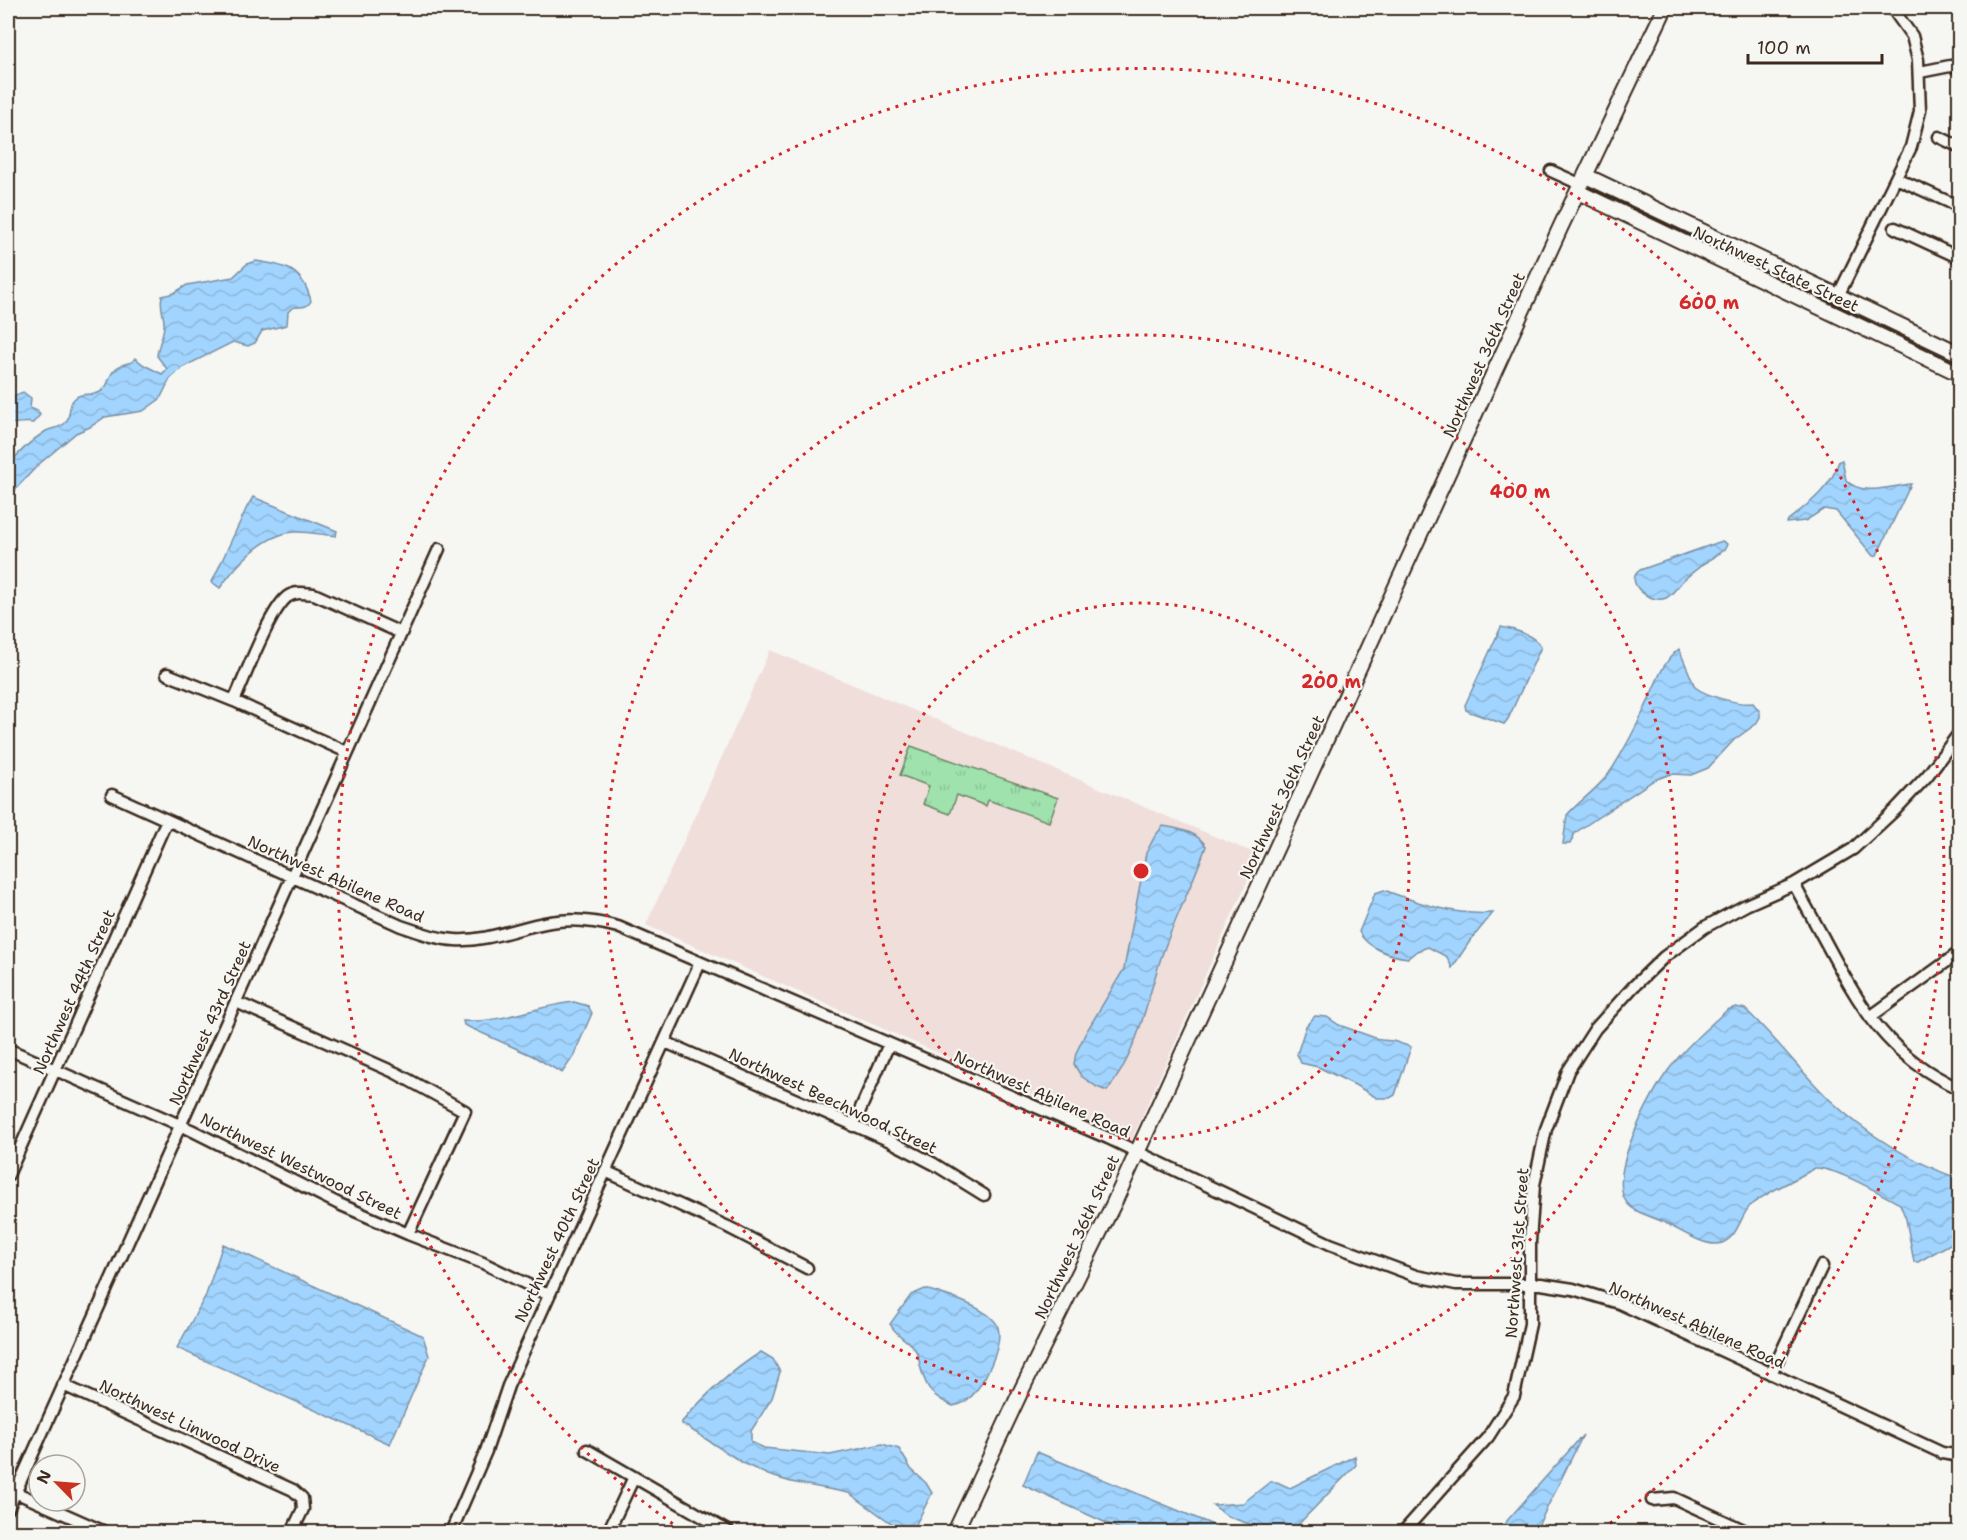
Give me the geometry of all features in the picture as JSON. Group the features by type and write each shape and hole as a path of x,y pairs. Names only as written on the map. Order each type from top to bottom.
{"main road":[{"name":"Northwest 36th Street","path":"955,1533 1020,1393 1105,1222 1665,8"},
{"name":"Northwest State Street","path":"1582,184 1838,296 1959,354"},
{"name":"Northwest State Street","path":"1582,184 1959,374"}],"street":[{"path":"1838,296 1911,147 1920,111 1920,72 1912,36 1892,8"},
{"path":"1920,72 1950,66 1959,67"},
{"path":"1939,137 1959,147"},
{"path":"1551,171 1582,184"},
{"path":"1896,178 1959,207"},
{"path":"1895,228 1959,258"},
{"name":"Northwest 43rd Street","path":"8,1509 11,1490 63,1385 439,549"},
{"path":"234,701 273,617 288,596 300,592 314,594 401,633"},
{"path":"167,675 234,701 347,752"},
{"name":"Northwest 31st Street","path":"1403,1533 1488,1437 1514,1396 1530,1324 1534,1185 1546,1129 1568,1071 1590,1037 1633,987 1664,957 1705,927 1746,905 1794,884 1853,849 1927,776 1959,732"},
{"name":"Northwest Abilene Road","path":"111,795 401,926 434,937 455,940 478,939 549,922 596,921 618,927 1136,1151 1330,1244 1416,1276 1456,1284 1530,1284 1573,1289 1619,1303 1942,1453 1959,1456"},
{"name":"Northwest 44th Street","path":"8,1175 166,820"},
{"path":"1794,884 1857,1000 1882,1033 1930,1074 1959,1089"},
{"path":"1870,1017 1959,952"},
{"name":"Northwest 40th Street","path":"451,1533 486,1451 508,1386 700,963"},
{"path":"236,1002 396,1073 465,1111 408,1234"},
{"name":"Northwest Beechwood Street","path":"665,1042 934,1164 984,1195"},
{"path":"854,1126 889,1044"},
{"name":"Northwest Westwood Street","path":"8,1049 180,1126 339,1204 483,1263 549,1295"},
{"path":"605,1171 728,1227 807,1268"},
{"path":"1771,1374 1822,1266"},
{"name":"Northwest Linwood Drive","path":"63,1385 293,1490 302,1498 303,1509 292,1533"},
{"path":"587,1449 729,1533"},
{"path":"608,1533 634,1477"},
{"path":"11,1490 105,1533"},
{"path":"1652,1500 1674,1498 1748,1533"}],"shaded area":[{"path":"770,650 1259,855 1131,1141 984,1073 646,925"}],"green space":[{"path":"911,746 1058,798 1049,822 988,800 986,806 957,795 950,814 923,804 929,786 900,775"}],"water":[{"path":"256,261 276,264 298,275 308,290 311,301 309,304 292,308 288,312 287,325 262,331 255,343 248,346 233,342 183,367 170,379 160,399 143,411 105,417 76,433 38,465 8,497 8,466 36,438 64,424 68,419 74,399 80,395 100,392 107,385 116,368 132,362 135,358 162,374 167,369 157,356 164,326 162,296 174,293 187,285 233,277 247,264"},
{"path":"23,392 31,398 30,408 38,411 40,415 33,423 8,425 8,398"},
{"path":"1842,460 1846,480 1860,488 1877,489 1911,484 1877,555 1873,556 1836,511 1824,509 1805,521 1787,523 1825,487 1839,461"},
{"path":"253,497 337,531 336,536 294,532 282,534 251,552 220,588 212,582"},
{"path":"1722,541 1727,544 1725,549 1683,580 1666,598 1653,598 1636,586 1635,575 1640,570"},
{"path":"1501,627 1529,636 1541,647 1504,724 1470,712 1466,710 1465,705"},
{"path":"1679,649 1695,687 1723,699 1753,703 1760,712 1756,724 1734,740 1708,768 1691,775 1671,774 1654,780 1575,833 1570,844 1563,844 1567,815 1602,782 1612,769 1637,724 1663,668"},
{"path":"1163,826 1192,834 1206,846 1166,944 1134,1044 1118,1076 1107,1091 1081,1076 1074,1064 1076,1053 1124,969 1146,853"},
{"path":"1384,890 1424,904 1451,910 1493,913 1452,968 1447,957 1428,947 1408,958 1373,947 1363,938 1359,932 1375,893"},
{"path":"574,1002 588,1006 592,1013 573,1057 562,1073 533,1056 464,1025 463,1021 505,1017"},
{"path":"1736,1007 1745,1009 1819,1089 1859,1125 1907,1156 1959,1179 1959,1239 1918,1262 1914,1262 1906,1219 1900,1204 1858,1182 1834,1172 1815,1168 1752,1204 1736,1231 1722,1243 1700,1241 1639,1212 1627,1203 1622,1191 1622,1175 1626,1156 1641,1117 1651,1099 1667,1072 1687,1047 1727,1010"},
{"path":"1315,1016 1327,1017 1339,1025 1381,1040 1411,1047 1395,1095 1390,1098 1377,1098 1318,1067 1301,1063 1297,1054 1306,1026"},
{"path":"223,1244 423,1336 429,1356 390,1444 177,1348 206,1295"},
{"path":"925,1289 963,1302 983,1312 991,1317 999,1331 996,1353 979,1387 965,1402 953,1406 940,1399 928,1388 916,1351 890,1324 911,1295"},
{"path":"761,1352 773,1359 780,1372 772,1398 751,1431 751,1442 764,1448 830,1455 882,1444 899,1449 911,1469 926,1483 932,1493 914,1528 898,1528 849,1493 791,1482 768,1475 743,1463 681,1423 718,1384"},
{"path":"1583,1435 1535,1532 1497,1532"},
{"path":"1037,1452 1230,1532 1126,1532 1023,1485"},
{"path":"1355,1456 1356,1465 1291,1532 1271,1532 1227,1516 1213,1505 1243,1503 1270,1482 1277,1482 1290,1488"}]}
